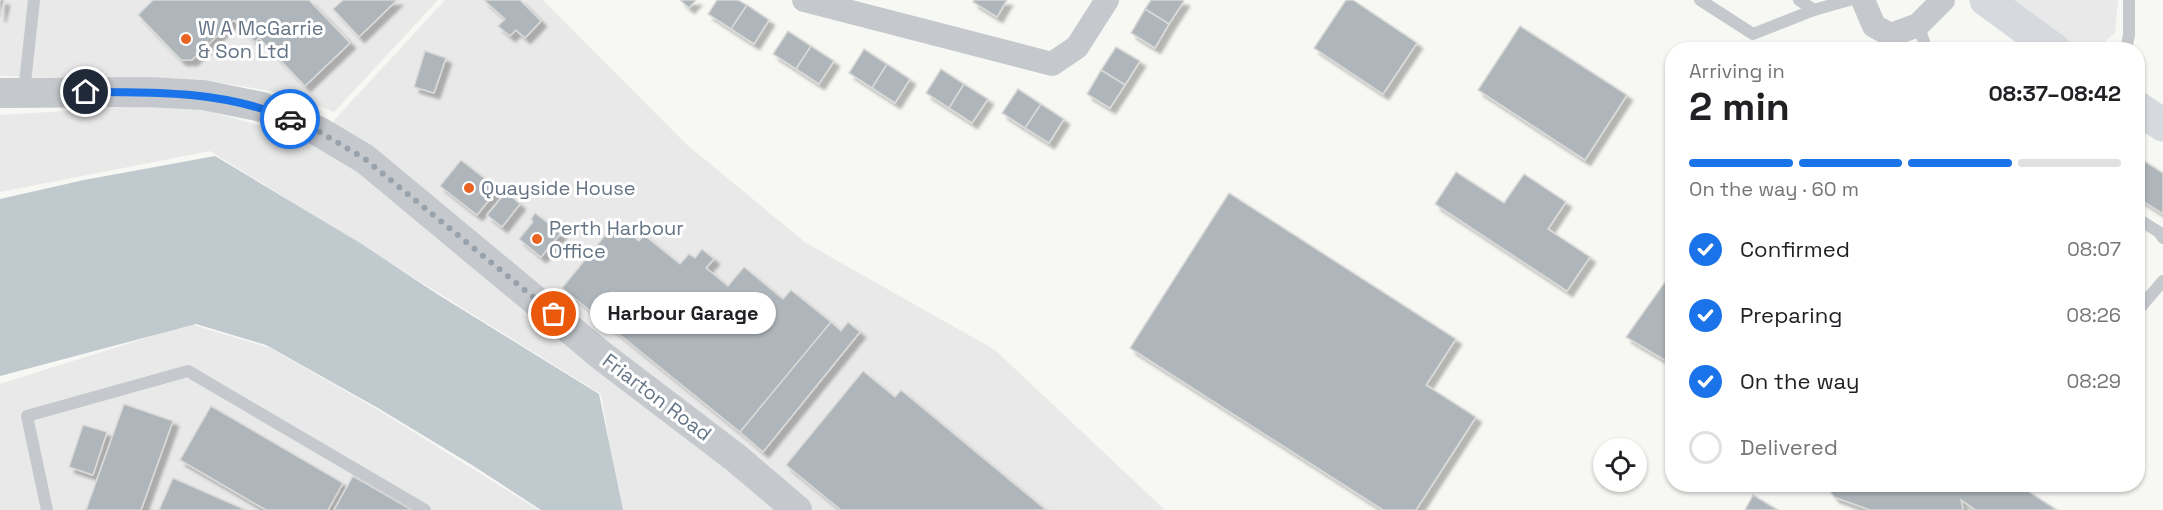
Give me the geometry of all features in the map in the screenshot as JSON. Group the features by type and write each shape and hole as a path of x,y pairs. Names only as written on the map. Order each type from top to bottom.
{"main road":[{"path":"1986,0 2044,42"},
{"path":"2145,113 2163,125"}],"street":[{"path":"804,0 835,5 1052,63 1077,47 1107,0"},
{"path":"1863,0 1874,26 1891,35 1918,25 1943,0"},
{"name":"Friarton Road","path":"12,93 149,92 203,95 262,107 318,131 365,159 602,356 736,458 797,510"}],"lane":[{"path":"12,93 34,0"},
{"path":"1700,0 1754,34 1814,10 1849,0"},
{"path":"1799,0 1814,10"},
{"path":"2128,42 2129,0"},
{"path":"1918,25 1925,42"},
{"path":"2145,223 2159,232 2163,238"},
{"path":"2145,302 2163,281"},
{"path":"47,510 27,416 188,371 425,510"}],"shaded area":[{"path":"0,0 438,0 334,112 290,94 198,79 0,76"},
{"path":"445,0 543,0 686,144 806,243 995,350 1165,510 621,510 601,394 210,151 0,192 0,115 183,104 315,141"},
{"path":"2011,0 2118,0 2115,33 2104,42 2068,42"},
{"path":"215,156 360,243 437,294 599,394 623,510 541,510 378,408 266,345 196,324 0,376 0,199 84,180"},
{"path":"190,324 270,348 375,408 539,510 0,510 0,384"}],"building":[{"path":"0,0 4,0 0,17"},
{"path":"153,0 309,0 350,43 305,86 259,38 255,42 234,20 192,60 181,60 138,15"},
{"path":"343,0 397,0 359,37 333,9"},
{"path":"484,0 520,0 541,21 525,38 516,30 510,36 498,26 505,19"},
{"path":"680,0 696,0 689,8"},
{"path":"717,0 738,0 747,5 731,29 708,14"},
{"path":"974,0 1007,0 997,17 973,2"},
{"path":"1151,0 1184,1 1169,24 1145,9"},
{"path":"1346,0 1353,0 1417,43 1383,94 1314,48"},
{"path":"747,5 769,20 754,44 731,29"},
{"path":"1145,9 1169,24 1155,48 1131,33"},
{"path":"1520,26 1627,95 1585,160 1478,90"},
{"path":"788,31 811,46 796,69 773,54"},
{"path":"811,46 834,61 819,84 796,69"},
{"path":"1116,47 1140,61 1125,85 1101,70"},
{"path":"864,49 887,64 872,88 849,73"},
{"path":"425,51 446,58 434,93 414,87"},
{"path":"887,64 910,79 895,103 872,88"},
{"path":"941,69 964,84 949,108 926,93"},
{"path":"1101,70 1125,85 1110,108 1087,94"},
{"path":"964,84 988,99 972,123 949,108"},
{"path":"1018,89 1041,104 1025,128 1002,113"},
{"path":"1041,104 1064,119 1049,143 1025,128"},
{"name":"Quayside House","path":"461,160 498,189 477,215 440,186"},
{"path":"2145,161 2163,173 2163,214 2145,202"},
{"path":"1456,172 1504,203 1524,174 1566,202 1548,229 1590,257 1567,291 1435,204"},
{"path":"506,192 520,204 502,227 487,215"},
{"path":"1229,193 1456,339 1426,385 1476,417 1416,510 1383,510 1130,348"},
{"path":"535,213 561,233 541,257 519,239 533,222 531,219"},
{"path":"616,222 639,241 644,235 680,264 689,254 695,258 702,249 714,259 706,268 728,286 744,267 783,299 791,290 831,322 740,432 562,288"},
{"path":"1665,282 1665,360 1626,337"},
{"path":"831,322 841,331 848,322 860,332 763,452 740,432"},
{"path":"863,371 895,397 901,390 1046,510 841,510 786,465"},
{"path":"124,404 173,421 141,510 86,510"},
{"path":"211,406 343,483 328,510 266,510 180,460"},
{"path":"83,425 107,432 93,475 69,467"},
{"path":"353,476 412,510 334,510"},
{"path":"173,478 246,510 159,510"},
{"path":"1831,492 2029,492 2057,510 1976,510 1961,500 1963,510 1870,510 1834,497"},
{"path":"1753,495 1778,510 1745,510"}],"way so far":[{"path":"290,119 318,131 365,159 554,314"}],"place":[{"name":"W A McGarrie & Son Ltd","path":"186,39"},
{"name":"Quayside House","path":"469,188"},
{"name":"Perth Harbour Office","path":"537,239"},
{"name":"Harbour Garage","path":"554,314"}],"route":[{"path":"86,92 203,95 262,107 290,119"}]}
